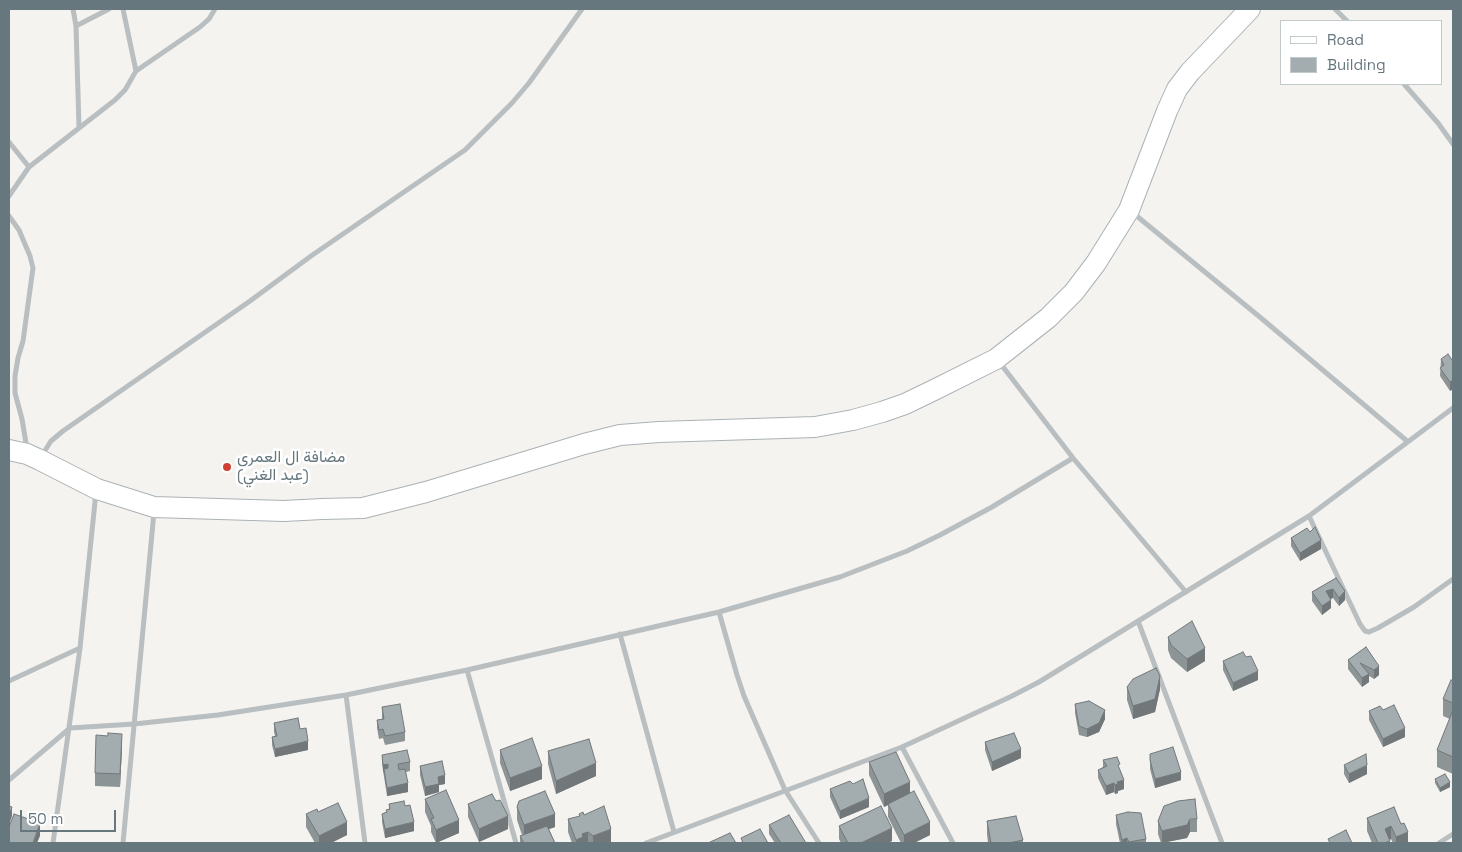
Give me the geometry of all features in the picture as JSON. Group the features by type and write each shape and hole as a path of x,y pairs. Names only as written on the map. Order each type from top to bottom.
{"street":[{"path":"72,9 76,26 79,127"},
{"path":"76,26 109,9"},
{"path":"122,9 136,71"},
{"path":"9,196 29,167 116,100 136,71 200,27 209,19 215,9"},
{"path":"25,455 44,450 63,431 465,150 512,104 530,83 582,9"},
{"path":"25,455 97,489 154,507 284,511 363,508 426,492 584,444 620,435 815,427 853,420 905,404 996,359 1048,318 1074,292 1096,263 1129,210 1177,90 1190,72 1250,9"},
{"path":"1335,9 1346,20"},
{"path":"1405,85 1438,123 1453,144"},
{"path":"9,142 29,167"},
{"path":"1129,210 1240,300 1407,441"},
{"path":"9,216 19,230 33,268 23,341 15,376 15,393 22,419 25,455"},
{"path":"996,359 1072,458 1186,592"},
{"path":"646,843 902,747 1040,682 1308,516 1453,408"},
{"path":"9,780 70,728 134,724 218,715 346,695 467,670 719,612 840,577 907,551 940,535 992,507 1072,458"},
{"path":"53,843 80,648 97,489"},
{"path":"123,843 154,507"},
{"path":"1308,516 1365,631 1369,632 1378,628 1414,607 1453,579"},
{"path":"719,612 744,696 784,790 819,843"},
{"path":"1138,621 1222,843"},
{"path":"620,634 674,832"},
{"path":"9,681 80,648"},
{"path":"467,670 516,843"},
{"path":"346,695 365,843"},
{"path":"902,747 953,843"},
{"path":"1439,843 1453,834"}],"building":[{"path":"1448,354 1453,359 1453,380 1450,382 1440,368 1444,365 1441,359"},
{"path":"1315,527 1321,540 1300,553 1291,538 1307,528 1310,532"},
{"path":"1336,578 1345,591 1339,598 1333,589 1326,591 1331,600 1322,606 1312,592"},
{"path":"1192,621 1205,648 1187,659 1171,645 1168,637"},
{"path":"1366,647 1379,666 1374,670 1360,663 1369,674 1362,678 1348,660"},
{"path":"1243,652 1246,657 1251,656 1258,671 1233,683 1223,661"},
{"path":"1156,668 1160,676 1155,699 1133,706 1127,687 1133,679"},
{"path":"1451,680 1453,681 1453,703 1443,699"},
{"path":"1089,701 1105,710 1099,723 1087,729 1079,726 1075,704"},
{"path":"400,704 405,732 385,736 383,729 379,730 377,720 384,719 382,707"},
{"path":"1394,705 1405,728 1383,739 1369,711 1380,706 1383,710"},
{"path":"1453,710 1453,757 1437,750"},
{"path":"298,718 300,729 306,728 308,741 275,749 272,737 277,736 274,723"},
{"path":"108,733 122,734 120,774 95,773 96,735 108,736"},
{"path":"1014,733 1021,749 992,762 985,742"},
{"path":"532,738 542,766 510,778 500,750"},
{"path":"589,739 596,763 556,781 548,751"},
{"path":"1173,747 1181,772 1155,779 1150,754"},
{"path":"407,750 410,762 398,764 399,770 405,769 408,783 387,788 384,769 388,768 388,764 383,765 382,755"},
{"path":"896,752 910,782 884,794 869,762"},
{"path":"1366,754 1367,765 1349,774 1344,765"},
{"path":"1117,757 1124,780 1117,782 1118,784 1115,785 1114,783 1106,786 1098,770 1107,766 1103,760"},
{"path":"442,761 445,775 438,777 439,784 425,787 420,766"},
{"path":"1445,774 1450,782 1440,788 1435,779"},
{"path":"863,779 869,798 840,811 830,789 850,781 853,784"},
{"path":"446,790 459,820 436,830 431,819 434,818 425,799"},
{"path":"545,791 555,814 524,825 517,807 519,801"},
{"path":"914,791 930,822 904,835 888,804"},
{"path":"492,794 496,801 500,800 508,816 479,829 468,804"},
{"path":"1195,799 1197,819 1190,819 1187,825 1162,831 1158,821 1164,806 1178,801"},
{"path":"404,801 405,806 410,805 414,822 385,829 382,814 390,809 389,804"},
{"path":"338,803 347,822 319,836 306,814 317,809 318,812"},
{"path":"604,806 611,829 593,836 588,832 582,834 583,837 576,840 568,819 580,816 579,814 583,812 584,815"},
{"path":"881,806 892,828 861,843 848,843 839,826"},
{"path":"1394,807 1401,824 1404,823 1408,832 1396,837 1391,826 1385,829 1390,841 1378,843 1367,818"},
{"path":"1128,812 1141,813 1146,839 1129,842 1127,838 1122,840 1116,815"},
{"path":"14,814 40,823 33,843 9,843 9,827"},
{"path":"789,815 806,843 781,843 769,825"},
{"path":"1016,816 1023,840 1009,843 991,843 987,821"},
{"path":"547,826 555,843 524,843 520,836"},
{"path":"760,829 768,843 743,843 741,838"},
{"path":"1346,830 1352,843 1330,843 1328,839"},
{"path":"730,833 736,843 708,843"}],"place":[{"name":"مضافة ال العمري (عبد الغني)","path":"227,467"}]}
